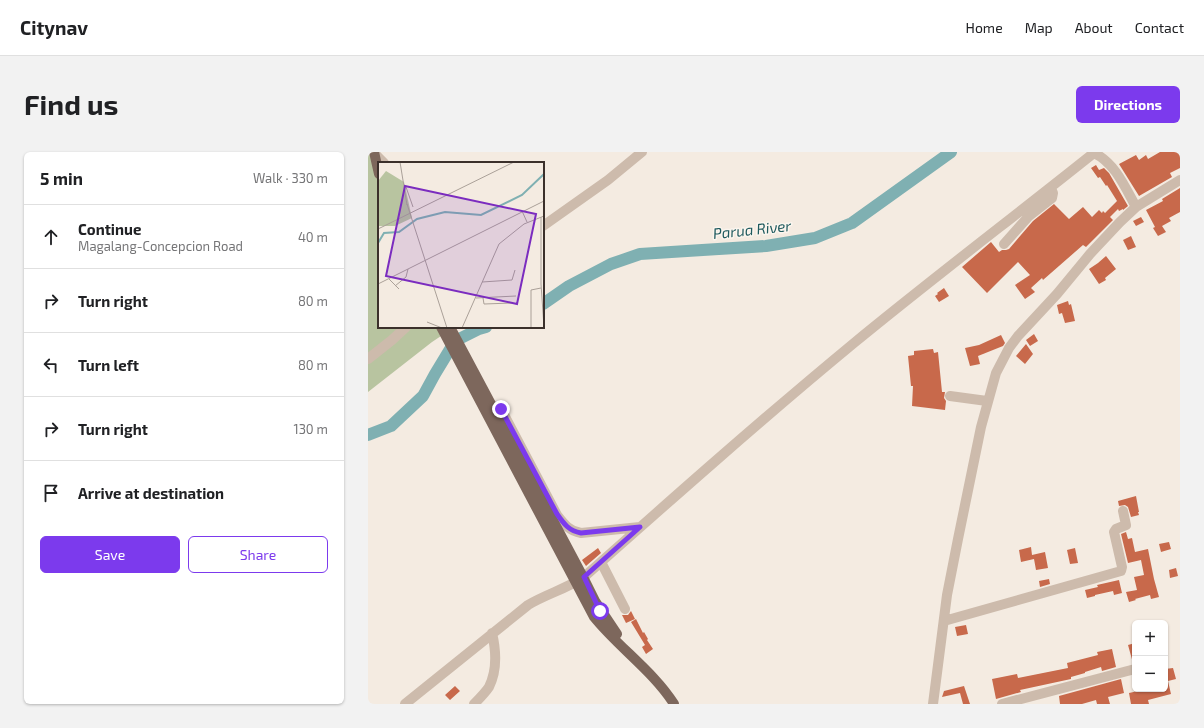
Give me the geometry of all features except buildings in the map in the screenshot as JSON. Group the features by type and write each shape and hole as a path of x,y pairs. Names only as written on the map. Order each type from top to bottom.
{"main road":[{"path":"375,153 378,169"},
{"path":"442,328 579,577"},
{"path":"451,328 579,577 594,617 663,688 674,704"}],"street":[{"path":"544,225 608,180 642,152"},
{"path":"405,704 516,613 538,599 579,577 601,562 720,456 854,344 936,277 1051,188 1094,152 1112,166 1136,207"},
{"path":"375,153 383,162"},
{"path":"933,704 944,621 965,502 987,401 996,373 1009,348 1018,336 1120,222 1136,207 1180,180"},
{"path":"1004,244 1029,216 1052,198 1053,193 1051,188"},
{"path":"368,359 405,328"},
{"path":"950,396 987,401"},
{"path":"501,409 557,514 566,527 574,532 581,533 640,527"},
{"path":"944,621 1121,571 1122,567 1114,532 1116,529 1126,525 1123,511"},
{"path":"601,562 625,609"},
{"path":"474,704 491,681 495,652 492,633"},
{"path":"1002,704 1132,670"}],"green space":[{"path":"368,152 378,171 378,328 453,328 432,342 368,392"}],"waterway":[{"name":"Parua River","path":"544,303 569,286 611,264 640,254 766,246 815,238 852,223 951,152"},
{"name":"Parua River","path":"368,435 391,426 423,396 455,341 482,328"}],"route":[{"path":"501,409 557,514 566,527 574,532 581,533 640,527 584,577 600,611"}]}
